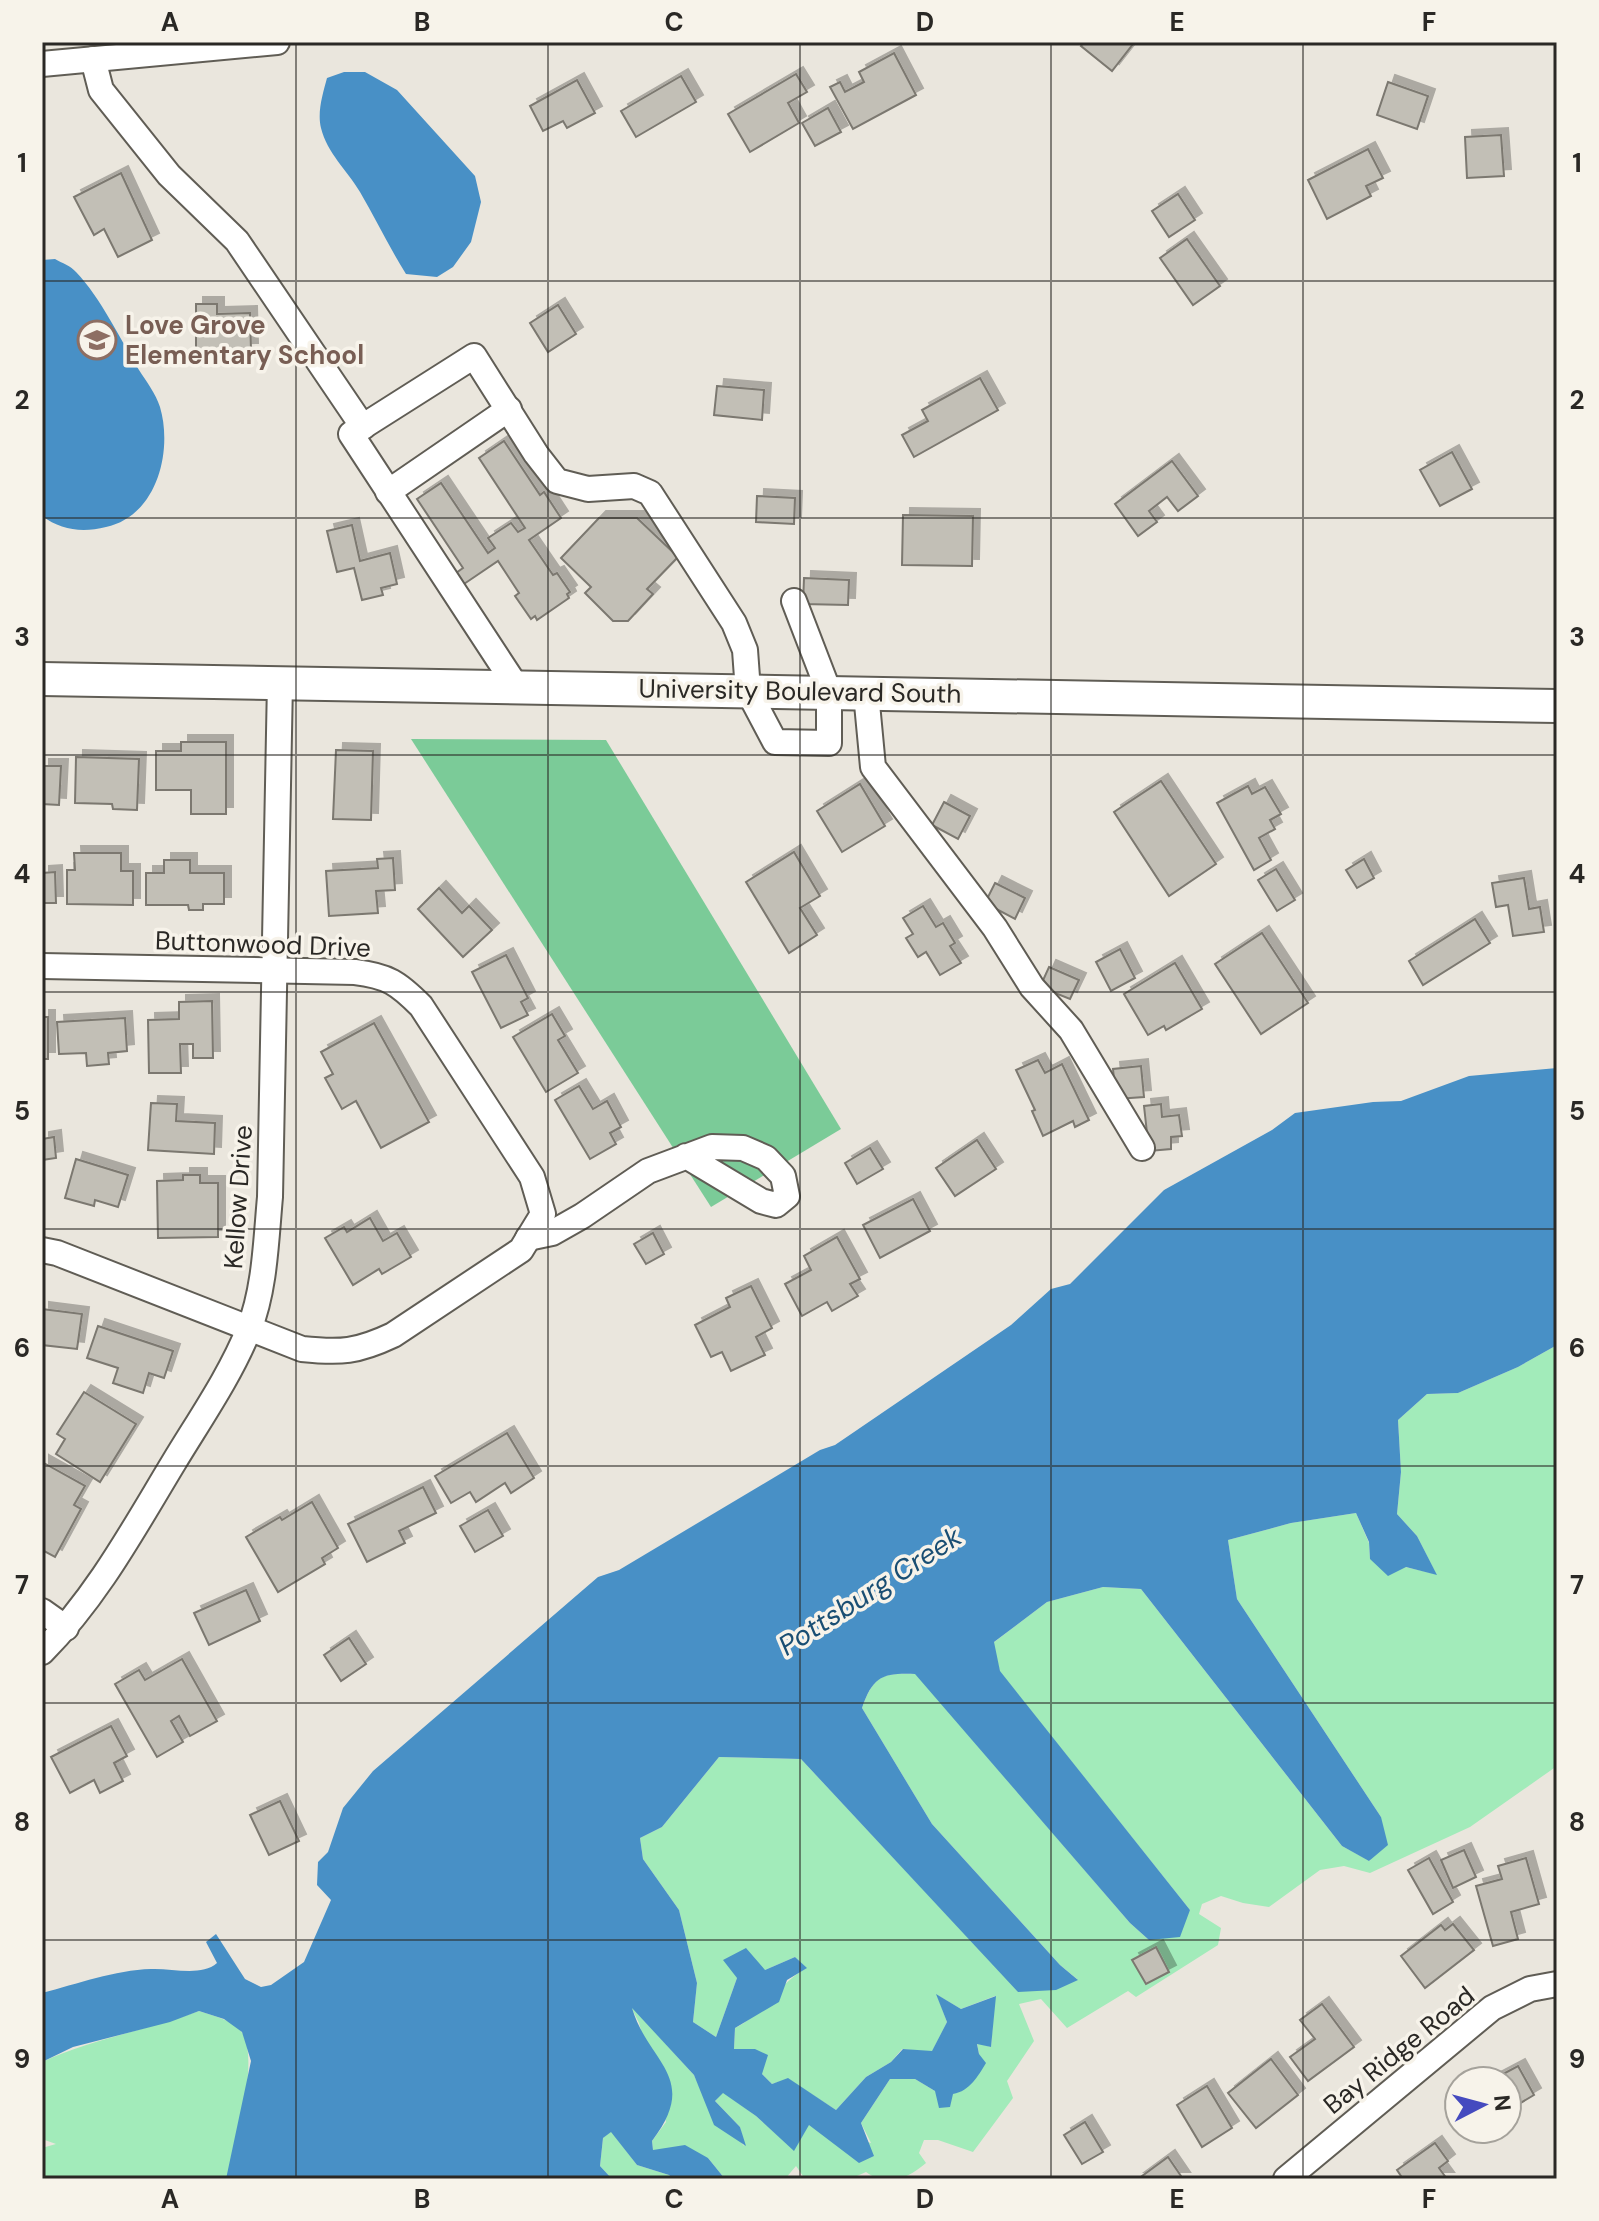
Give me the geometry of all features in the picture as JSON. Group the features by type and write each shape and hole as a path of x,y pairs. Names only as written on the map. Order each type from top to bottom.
{"main road":[{"name":"University Boulevard South","path":"42,679 1557,706"}],"street":[{"path":"42,64 277,42"},
{"path":"93,59 101,90 169,175 237,241 363,427"},
{"path":"516,686 351,434 474,356 536,454 557,481 588,489 634,486 650,493 734,623 745,650 748,691 775,742 829,743 829,692 794,601"},
{"path":"388,492 509,409"},
{"name":"Kellow Drive","path":"42,1652 66,1628 104,1577 219,1388 250,1328 263,1270 270,1197 280,682"},
{"path":"866,693 873,767 995,928 1032,987 1071,1030 1142,1148"},
{"name":"Buttonwood Drive","path":"42,966 355,972 382,976 402,987 421,1006 532,1177 543,1214 528,1238"},
{"path":"42,1250 57,1253 302,1349 338,1353 370,1346 393,1335 521,1250 528,1238 552,1233 648,1171 686,1156"},
{"path":"42,1611 66,1628"},
{"name":"Bay Ridge Road","path":"1286,2179 1492,2008 1530,1989 1557,1984"}],"green space":[{"path":"411,739 606,740 841,1129 711,1207"},
{"path":"1557,1345 1557,1766 1470,1827 1370,1873 1344,1866 1320,1870 1269,1907 1221,1896 1202,1904 1199,1914 1221,1928 1218,1945 1136,1997 1128,1991 1067,2028 1041,1999 1019,2004 1034,2041 1007,2081 1013,2098 973,2152 938,2140 924,2140 919,2153 926,2163 905,2177 890,2180 866,2172 850,2179 805,2179 796,2166 785,2179 725,2179 708,2158 653,2151 652,2141 666,2122 639,2023 630,2005 694,2075 704,2097 744,2146 740,2127 715,2101 723,2092 794,2150 809,2124 871,2143 861,2123 890,2079 915,2079 935,2091 953,2094 979,2054 977,2043 991,2047 995,1996 961,2009 937,1995 947,2022 932,2052 902,2049 891,2062 866,2077 836,2110 788,2079 772,2084 762,2074 755,2049 734,2049 735,2028 746,2022 806,1968 795,1957 737,1978 716,2037 693,2022 697,1983 679,1910 643,1859 640,1838 662,1827 719,1757 801,1759 1018,1991 1077,1979 1060,1965 932,1824 862,1708 875,1682 881,1678 916,1674 1130,1923 1149,1940 1190,1910 1000,1672 993,1643 1047,1602 1103,1587 1141,1589 1342,1846 1370,1861 1381,1817 1237,1599 1228,1540 1291,1523 1356,1513 1369,1543 1370,1559 1436,1574 1417,1536 1397,1514 1401,1472 1398,1420 1427,1394 1458,1393 1518,1367"},
{"path":"199,2011 235,2025 243,2034 247,2047 244,2104 228,2177 43,2179 42,2148 56,2144 42,2139 42,2062 80,2047"},
{"path":"611,2131 637,2165 673,2179 612,2179 600,2166 603,2138"}],"water":[{"path":"344,72 365,72 397,90 475,176 481,202 471,242 453,267 437,277 406,274 360,192 324,137 320,116 327,78"},
{"path":"55,259 74,270 102,306 156,397 164,424 162,461 149,496 138,510 123,520 97,529 64,527 42,516 42,260"},
{"name":"Pottsburg Creek","path":"1557,1068 1557,1345 1518,1367 1458,1393 1427,1394 1398,1420 1401,1472 1397,1514 1417,1536 1437,1575 1406,1567 1388,1576 1370,1559 1369,1542 1356,1513 1291,1523 1228,1540 1237,1599 1381,1817 1388,1845 1369,1861 1342,1846 1141,1589 1103,1587 1047,1602 994,1642 1000,1671 1190,1910 1180,1937 1149,1940 1130,1923 915,1674 895,1674 881,1679 870,1689 862,1708 932,1824 1060,1965 1078,1980 1056,1990 1018,1992 801,1759 719,1757 662,1827 640,1838 643,1859 679,1910 697,1983 693,2022 716,2037 737,1978 723,1960 746,1948 765,1970 795,1957 807,1968 787,1980 779,2002 735,2028 734,2049 755,2049 768,2055 762,2074 772,2084 788,2078 836,2110 866,2077 891,2062 903,2049 932,2051 947,2022 936,1994 961,2009 996,1996 991,2047 977,2044 979,2054 986,2063 973,2082 953,2094 950,2107 939,2108 935,2091 915,2079 890,2079 861,2123 874,2156 859,2163 809,2125 794,2151 756,2116 723,2093 715,2101 740,2127 746,2146 714,2125 694,2075 632,2008 671,2085 672,2101 666,2119 652,2141 653,2150 685,2145 708,2158 725,2179 673,2179 637,2165 611,2132 603,2138 600,2166 612,2179 226,2179 251,2061 242,2032 224,2019 199,2011 170,2022 73,2047 42,2062 42,1993 124,1972 203,1970 217,1963 206,1942 216,1934 245,1979 261,1987 271,1985 304,1962 331,1900 317,1885 318,1862 328,1852 343,1808 373,1771 598,1577 619,1570 820,1450 835,1445 1011,1325 1051,1289 1070,1284 1164,1190 1272,1130 1295,1113 1401,1101 1469,1076"}],"building":[{"path":"1084,42 1133,44 1112,71 1081,46"},
{"path":"894,53 916,95 853,129 830,87 840,82 845,92 864,82 859,72"},
{"path":"796,74 807,92 788,103 799,123 750,152 728,114"},
{"path":"681,76 696,102 636,137 621,111"},
{"path":"577,80 595,113 567,128 563,121 543,131 530,106"},
{"path":"1388,82 1428,96 1417,129 1377,115"},
{"path":"828,108 841,132 815,146 802,123"},
{"path":"1501,135 1504,176 1467,178 1465,137"},
{"path":"1368,149 1383,178 1366,186 1371,196 1327,219 1308,180"},
{"path":"121,173 152,240 118,257 104,229 94,235 74,197"},
{"path":"1178,194 1195,220 1169,237 1152,211"},
{"path":"1187,239 1220,286 1193,305 1160,258"},
{"path":"196,304 217,304 217,314 250,313 251,350 196,351"},
{"path":"558,305 576,334 548,352 530,323"},
{"path":"980,378 998,410 914,457 902,435 928,421 922,410"},
{"path":"717,386 764,390 762,420 714,415"},
{"path":"504,441 540,495 544,492 561,518 529,540 553,575 557,573 570,592 567,594 569,598 537,620 535,616 531,619 515,596 519,593 498,561 464,584 456,573 463,568 417,499 441,483 488,553 495,548 488,538 511,523 518,532 525,528 479,458"},
{"path":"1452,452 1472,489 1440,506 1420,470"},
{"path":"1172,461 1198,496 1178,511 1167,497 1149,511 1157,522 1138,536 1115,504"},
{"path":"757,496 795,498 794,524 756,522"},
{"path":"903,515 973,516 972,566 902,565"},
{"path":"599,518 637,518 678,557 647,589 653,594 628,621 613,621 585,593 591,587 561,558"},
{"path":"352,525 360,561 390,553 397,584 381,588 383,595 362,600 354,568 337,572 327,531"},
{"path":"804,578 849,580 848,605 803,604"},
{"path":"181,742 226,742 226,814 191,814 191,790 156,790 156,751 181,751"},
{"path":"336,750 373,751 371,820 333,819"},
{"path":"76,757 139,759 137,810 113,809 112,804 75,803"},
{"path":"42,766 61,766 59,805 42,804"},
{"path":"1161,781 1216,864 1169,896 1114,812"},
{"path":"860,784 885,826 842,852 817,811"},
{"path":"1248,786 1252,794 1265,787 1281,814 1270,820 1275,829 1259,838 1271,860 1254,870 1217,803"},
{"path":"944,802 970,816 958,839 932,825"},
{"path":"794,852 820,896 800,908 817,935 789,953 746,882"},
{"path":"74,853 121,853 121,871 133,871 133,905 67,904 67,870 75,870"},
{"path":"393,858 395,890 376,891 378,913 329,916 326,871 378,868 377,859"},
{"path":"1364,859 1374,878 1357,888 1346,870"},
{"path":"164,860 190,860 190,873 224,873 224,904 203,904 203,910 189,910 188,905 146,905 146,873 164,873"},
{"path":"1276,869 1295,900 1277,911 1258,880"},
{"path":"55,872 56,903 42,903 42,873"},
{"path":"1524,878 1529,909 1540,907 1544,932 1513,936 1508,905 1496,907 1492,883"},
{"path":"995,883 1025,898 1015,919 985,903"},
{"path":"439,888 462,913 469,906 492,930 463,957 418,909"},
{"path":"923,906 936,927 943,923 955,943 950,946 961,963 940,975 926,952 918,957 906,938 913,934 903,918"},
{"path":"1475,919 1490,943 1423,985 1409,961"},
{"path":"1262,933 1308,1003 1261,1034 1215,964"},
{"path":"1120,949 1135,978 1111,991 1096,962"},
{"path":"506,955 528,998 521,1002 528,1015 501,1028 472,972"},
{"path":"1175,963 1202,1009 1166,1030 1164,1026 1148,1035 1124,994"},
{"path":"1049,967 1079,980 1070,999 1040,987"},
{"path":"212,1001 213,1058 193,1058 193,1044 180,1044 181,1073 149,1073 148,1020 179,1019 179,1002"},
{"path":"552,1014 565,1036 558,1040 578,1073 546,1092 513,1037"},
{"path":"42,1017 48,1017 48,1059 42,1059"},
{"path":"125,1018 127,1051 108,1053 109,1064 87,1066 86,1053 59,1054 57,1022"},
{"path":"374,1023 429,1122 381,1148 356,1101 342,1109 325,1078 333,1074 321,1052"},
{"path":"1038,1060 1045,1073 1062,1064 1089,1120 1075,1127 1073,1121 1043,1136 1032,1111 1035,1110 1016,1070"},
{"path":"1141,1066 1144,1097 1116,1099 1113,1069"},
{"path":"579,1086 593,1109 607,1101 621,1127 610,1133 616,1144 590,1159 555,1100"},
{"path":"151,1103 177,1104 176,1121 215,1123 214,1154 148,1150"},
{"path":"1161,1104 1162,1117 1179,1115 1182,1136 1171,1137 1171,1149 1149,1151 1144,1106"},
{"path":"54,1137 56,1158 42,1160 42,1139"},
{"path":"977,1140 996,1169 955,1196 936,1168"},
{"path":"870,1148 883,1169 857,1184 845,1163"},
{"path":"76,1159 128,1175 118,1207 95,1200 94,1206 65,1198"},
{"path":"183,1175 200,1175 200,1183 218,1183 218,1237 158,1238 157,1181 183,1180"},
{"path":"913,1199 930,1231 880,1258 863,1225"},
{"path":"370,1218 383,1241 397,1233 411,1257 382,1274 379,1269 353,1285 325,1238 344,1227 347,1232"},
{"path":"653,1233 664,1254 646,1264 634,1244"},
{"path":"837,1237 860,1279 850,1284 858,1296 832,1311 827,1302 802,1316 785,1284 811,1270 804,1256"},
{"path":"751,1286 772,1328 756,1337 765,1355 731,1371 722,1352 711,1357 695,1325 730,1307 726,1298"},
{"path":"42,1309 82,1314 77,1349 42,1345"},
{"path":"98,1326 173,1351 164,1378 149,1373 143,1393 113,1383 118,1368 87,1358"},
{"path":"84,1392 136,1424 100,1482 56,1454 65,1439 57,1434"},
{"path":"507,1433 534,1478 511,1493 505,1483 476,1502 470,1492 451,1503 435,1476"},
{"path":"42,1462 85,1486 74,1505 81,1509 55,1557 42,1550"},
{"path":"423,1487 436,1513 399,1531 405,1543 367,1562 348,1524"},
{"path":"312,1502 338,1548 322,1558 325,1564 278,1592 246,1537"},
{"path":"488,1510 503,1536 475,1552 460,1526"},
{"path":"246,1590 260,1621 209,1645 194,1613"},
{"path":"349,1638 366,1664 341,1681 324,1655"},
{"path":"182,1659 217,1721 190,1736 179,1716 171,1721 183,1742 157,1757 115,1684 139,1670 145,1680"},
{"path":"111,1726 127,1756 114,1763 123,1781 100,1793 94,1780 70,1793 51,1757"},
{"path":"280,1801 299,1841 269,1855 250,1815"},
{"path":"1464,1850 1476,1877 1453,1888 1441,1860"},
{"path":"1429,1858 1453,1902 1433,1914 1408,1870"},
{"path":"1526,1858 1539,1904 1511,1912 1518,1939 1493,1946 1476,1886 1502,1879 1498,1866"},
{"path":"1453,1924 1474,1950 1425,1988 1401,1956 1441,1925 1445,1930"},
{"path":"1156,1947 1169,1972 1146,1984 1132,1960"},
{"path":"1322,2004 1354,2047 1308,2081 1290,2057 1315,2039 1300,2020"},
{"path":"1271,2059 1298,2095 1256,2128 1228,2093"},
{"path":"1523,2075 1534,2095 1523,2102"},
{"path":"1207,2086 1232,2128 1202,2147 1177,2105"},
{"path":"1085,2122 1103,2152 1082,2164 1064,2135"},
{"path":"1435,2143 1448,2161 1439,2168 1447,2179 1403,2179 1397,2170"},
{"path":"1168,2157 1183,2179 1138,2179"}],"place":[{"name":"Love Grove Elementary School","path":"97,340"}]}
